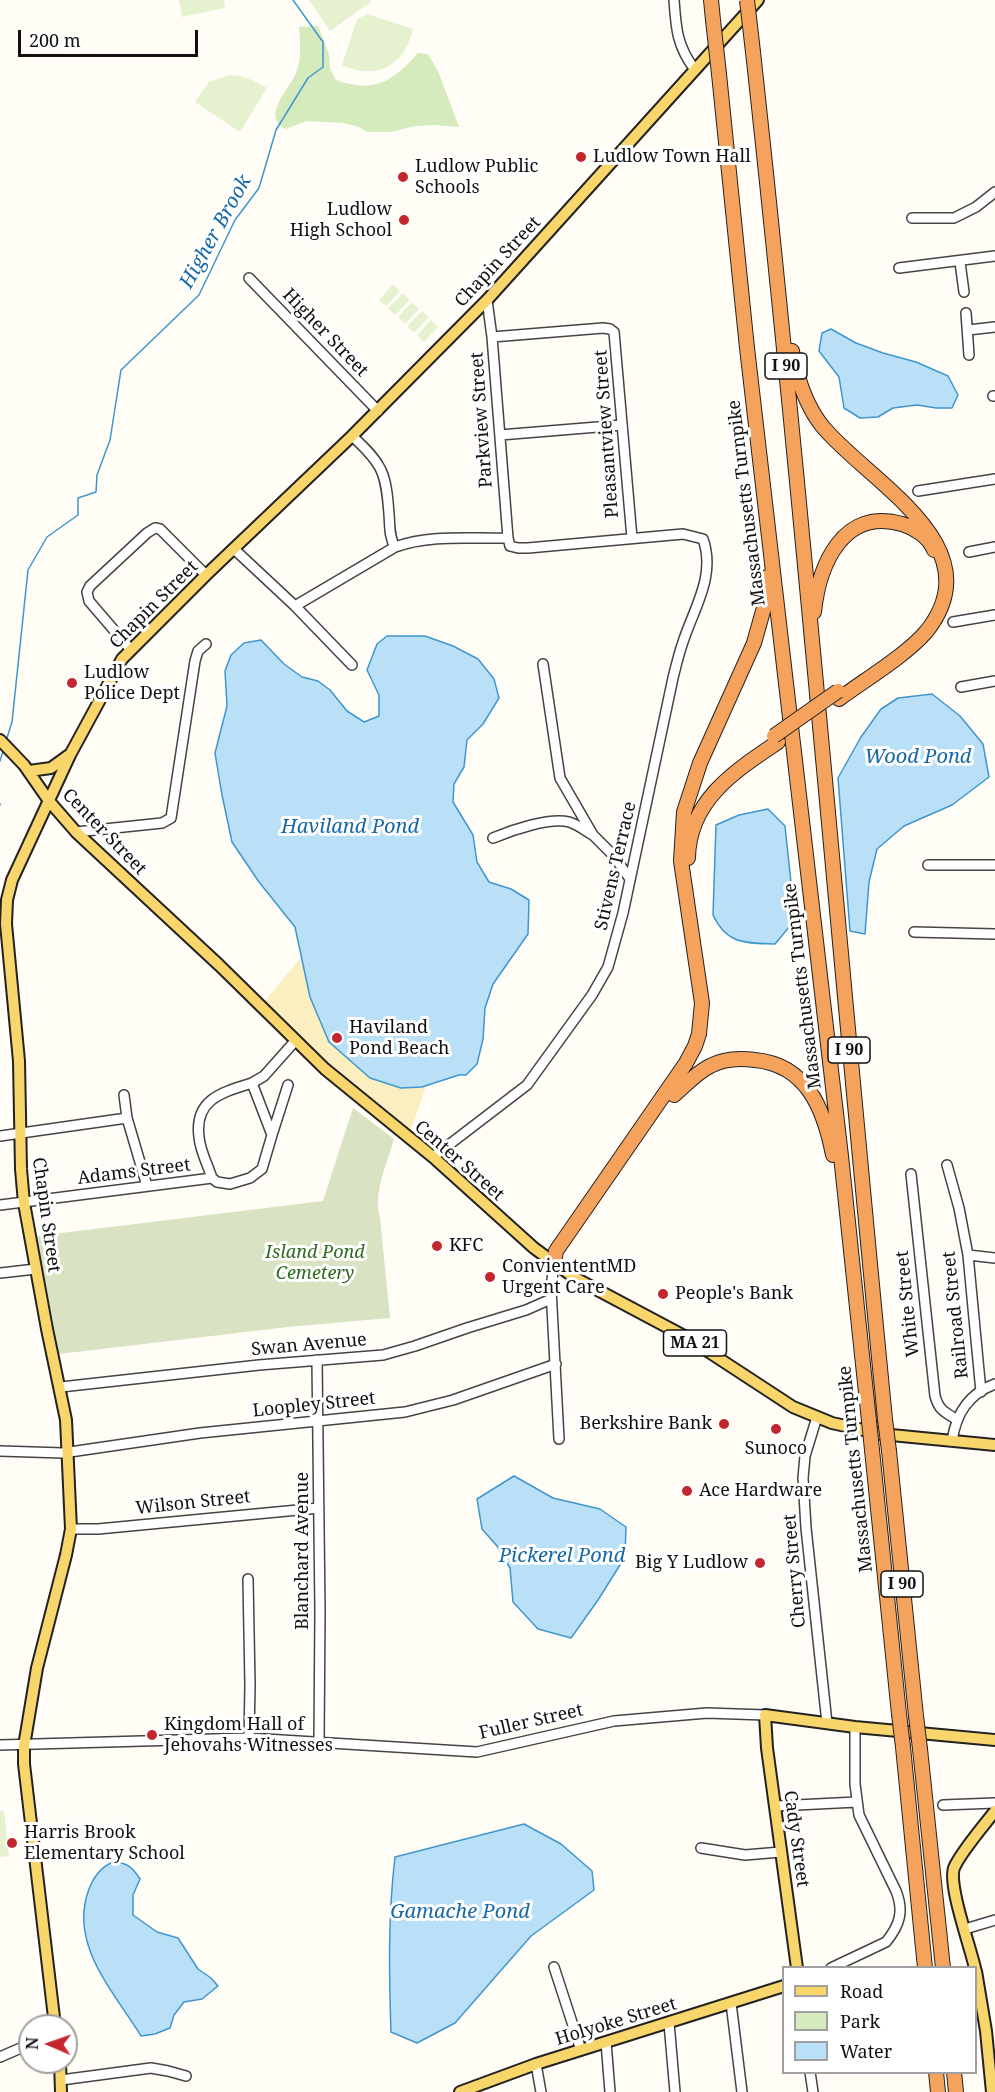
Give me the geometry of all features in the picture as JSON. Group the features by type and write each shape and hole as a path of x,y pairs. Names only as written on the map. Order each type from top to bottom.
{"highway":[{"name":"Massachusetts Turnpike","path":"711,0 759,446 841,1156 926,1966"},
{"name":"Massachusetts Turnpike","path":"747,0 791,417 885,1419 943,1966"},
{"path":"554,1263 563,1255 674,1095 698,1058 707,1034 707,988 688,862 694,823 707,800 726,779 776,739 913,645 936,619 947,595 948,572 942,549 921,518 823,427 806,399 795,366 767,189"},
{"path":"554,1263 556,1251 674,1081 695,1046 702,1003 682,875 681,837 687,798 700,763 754,643 765,604 767,579 759,446"},
{"path":"816,680 815,603 820,577 829,557 841,540 865,525 883,521 910,526 932,544 940,566 943,586 937,608 920,632 838,695"},
{"path":"682,875 684,834 697,800 706,787 720,774 776,739"},
{"path":"674,1095 699,1072 723,1060 736,1059 770,1063 789,1071 804,1084 817,1102 828,1129 857,1306"},
{"path":"936,2074 938,2092"},
{"path":"954,2074 956,2092"}],"main road":[{"name":"Chapin Street","path":"55,2014 24,1764 24,1746 37,1668 71,1528 66,1420 24,1203 21,1169 19,1061 6,924 7,900 21,858 70,755 116,668 130,650 378,411 487,300 758,0"},
{"name":"Center Street","path":"4,743 29,771 49,801 76,832 219,965 346,1088 433,1157 534,1248 554,1263 591,1288 686,1337 771,1394 832,1424 875,1433 995,1445"},
{"path":"29,771 51,768 70,755"},
{"name":"Fuller Street","path":"765,1715 855,1727 995,1740"},
{"name":"Cady Street","path":"765,1715 767,1748 797,1966"},
{"path":"974,1966 953,1877 954,1867 995,1811"},
{"path":"977,1980 986,2031 992,2092"},
{"name":"Holyoke Street","path":"466,2091 536,2064 782,1986"},
{"path":"61,2074 61,2092"}],"street":[{"path":"674,0 677,37 695,70"},
{"path":"912,218 954,218 976,207 995,192"},
{"path":"898,268 995,256"},
{"path":"960,262 964,292"},
{"name":"Higher Street","path":"249,278 378,411"},
{"name":"Parkview Street","path":"487,300 508,538"},
{"path":"966,313 969,355"},
{"path":"968,330 995,327"},
{"name":"Pleasantview Street","path":"492,337 610,329 616,338 632,538"},
{"path":"500,435 622,425"},
{"path":"352,436 370,452 382,469 386,480 390,535 395,547"},
{"path":"918,491 995,479"},
{"path":"130,650 89,601 87,592 91,585 147,532 155,528 160,529 206,575"},
{"name":"Stivens Terrace","path":"433,1157 527,1085 592,995 608,967 616,943 675,669 683,640 705,585 707,557 703,539 682,534 632,538"},
{"path":"295,606 395,547 413,541 508,538 510,546 519,549 632,538"},
{"path":"969,552 995,547"},
{"path":"234,549 295,606 352,665"},
{"path":"953,622 995,615"},
{"path":"76,832 162,823 171,818 195,662 198,651 206,644"},
{"path":"543,664 560,778 593,835 613,855 630,879"},
{"path":"961,687 995,681"},
{"path":"494,838 520,828 557,821 569,822 593,835"},
{"path":"928,865 995,865"},
{"path":"914,932 995,934"},
{"path":"288,1085 262,1169 250,1178 230,1184 217,1182 212,1178 199,1139 199,1120 208,1102 221,1093 252,1083 264,1076 296,1040"},
{"path":"252,1083 272,1135"},
{"path":"123,1095 147,1186"},
{"path":"0,1136 128,1118"},
{"name":"Railroad Street","path":"947,1165 959,1208 968,1255 981,1392"},
{"name":"White Street","path":"911,1174 935,1396 938,1407 943,1413 956,1419"},
{"name":"Adams Street","path":"0,1205 212,1178"},
{"path":"968,1255 995,1258"},
{"path":"554,1263 550,1282 560,1439"},
{"path":"0,1273 36,1269"},
{"name":"Swan Avenue","path":"61,1387 383,1355 526,1310 551,1299"},
{"name":"Blanchard Avenue","path":"317,1360 319,1741"},
{"name":"Loopley Street","path":"0,1451 53,1454 200,1433 383,1415 430,1406 556,1364"},
{"path":"952,1441 956,1419 963,1408 981,1392 995,1384"},
{"name":"Cherry Street","path":"817,1417 805,1456 803,1478 827,1723"},
{"name":"Wilson Street","path":"71,1528 98,1529 319,1508"},
{"path":"248,1579 249,1738"},
{"name":"Fuller Street","path":"0,1745 249,1738 477,1752 614,1721 707,1713 765,1715"},
{"path":"835,1966 886,1942 901,1915 901,1903 897,1893 859,1815 855,1727"},
{"path":"776,1806 857,1802"},
{"path":"943,1804 995,1803"},
{"path":"701,1848 746,1855 781,1852"},
{"path":"965,1929 995,1920"},
{"path":"554,1967 581,2050"},
{"path":"731,2003 742,2092"},
{"path":"669,2023 675,2092"},
{"path":"606,2042 610,2092"},
{"path":"0,2057 18,2049"},
{"path":"536,2064 542,2092"},
{"path":"61,2080 151,2068 186,2076"},
{"path":"810,2074 813,2092"}],"green space":[{"path":"179,0 224,0 225,8 182,17"},
{"path":"309,0 370,0 371,2 330,31"},
{"path":"367,14 413,29 409,42 396,61 377,70 354,70 342,65 357,19"},
{"path":"318,26 329,54 330,68 336,80 349,84 361,86 382,82 400,71 418,53 428,54 438,71 459,127 415,126 391,132 367,132 359,127 343,123 307,121 285,129 278,123 276,110 298,67 299,27"},
{"path":"229,75 245,77 267,88 240,132 195,102 209,82"},
{"path":"393,284 400,291 386,306 379,300"},
{"path":"403,293 410,300 395,315 388,308"},
{"path":"412,302 419,309 405,324 398,317"},
{"path":"422,311 429,317 414,333 407,326"},
{"path":"431,320 438,327 424,342 417,335"},
{"name":"Island Pond Cemetery","path":"353,1108 394,1139 378,1198 390,1318 288,1327 59,1354 37,1236 323,1201"},
{"path":"0,1811 4,1811 9,1856 0,1857"}],"sand":[{"name":"Haviland Pond Beach","path":"304,954 430,1074 410,1133 346,1083 264,1002"}],"water":[{"path":"831,329 856,343 916,362 948,376 958,395 952,408 917,405 893,408 878,417 860,418 844,408 839,377 819,351 822,333"},
{"name":"Haviland Pond","path":"387,636 425,636 453,646 478,659 494,679 499,698 483,724 467,740 464,767 454,784 453,802 473,835 477,862 489,882 511,889 529,900 528,934 493,984 485,1008 483,1039 477,1064 466,1075 459,1075 422,1087 401,1088 370,1078 329,1042 310,997 295,927 259,882 232,842 215,753 227,706 225,671 231,655 244,643 261,640 284,664 302,677 318,681 330,690 347,711 364,722 379,716 379,695 367,670 377,644"},
{"name":"Wood Pond","path":"932,694 960,716 983,744 989,777 952,805 904,826 877,849 869,882 865,934 850,931 838,778 861,737 881,709 898,698"},
{"path":"768,809 785,826 795,920 775,944 746,942 731,937 718,925 713,915 716,825 739,815"},
{"name":"Pickerel Pond","path":"514,1476 553,1498 600,1509 626,1527 625,1557 571,1638 538,1629 513,1602 510,1568 497,1546 482,1529 477,1499"},
{"name":"Gamache Pond","path":"524,1824 561,1844 592,1871 594,1890 531,1936 455,2023 417,2043 391,2032 390,1944 395,1857"},
{"path":"113,1862 129,1866 140,1879 133,1895 133,1915 157,1932 178,1938 198,1969 218,1986 202,1999 184,2002 174,2015 170,2028 155,2034 141,2036 97,1967 84,1929 84,1909 89,1889 98,1872"}],"waterway":[{"name":"Higher Brook","path":"6,741 12,722 28,570 47,537 78,515 78,498 96,492 97,475 110,440 121,370 199,295 235,220 259,188 276,130 308,78 323,67 323,42 293,0"},
{"name":"Higher Brook","path":"0,761 3,751"}],"place":[{"name":"Ludlow Town Hall","path":"581,157"},
{"name":"Ludlow Public Schools","path":"403,177"},
{"name":"Ludlow High School","path":"404,220"},
{"name":"Ludlow Police Dept","path":"72,683"},
{"name":"Haviland Pond Beach","path":"337,1038"},
{"name":"KFC","path":"437,1246"},
{"name":"ConviententMD Urgent Care","path":"490,1277"},
{"name":"People's Bank","path":"663,1294"},
{"name":"Berkshire Bank","path":"724,1424"},
{"name":"Sunoco","path":"776,1429"},
{"name":"Ace Hardware","path":"687,1491"},
{"name":"Big Y Ludlow","path":"760,1563"},
{"name":"Kingdom Hall of Jehovahs Witnesses","path":"152,1735"},
{"name":"Harris Brook Elementary School","path":"12,1843"}]}
